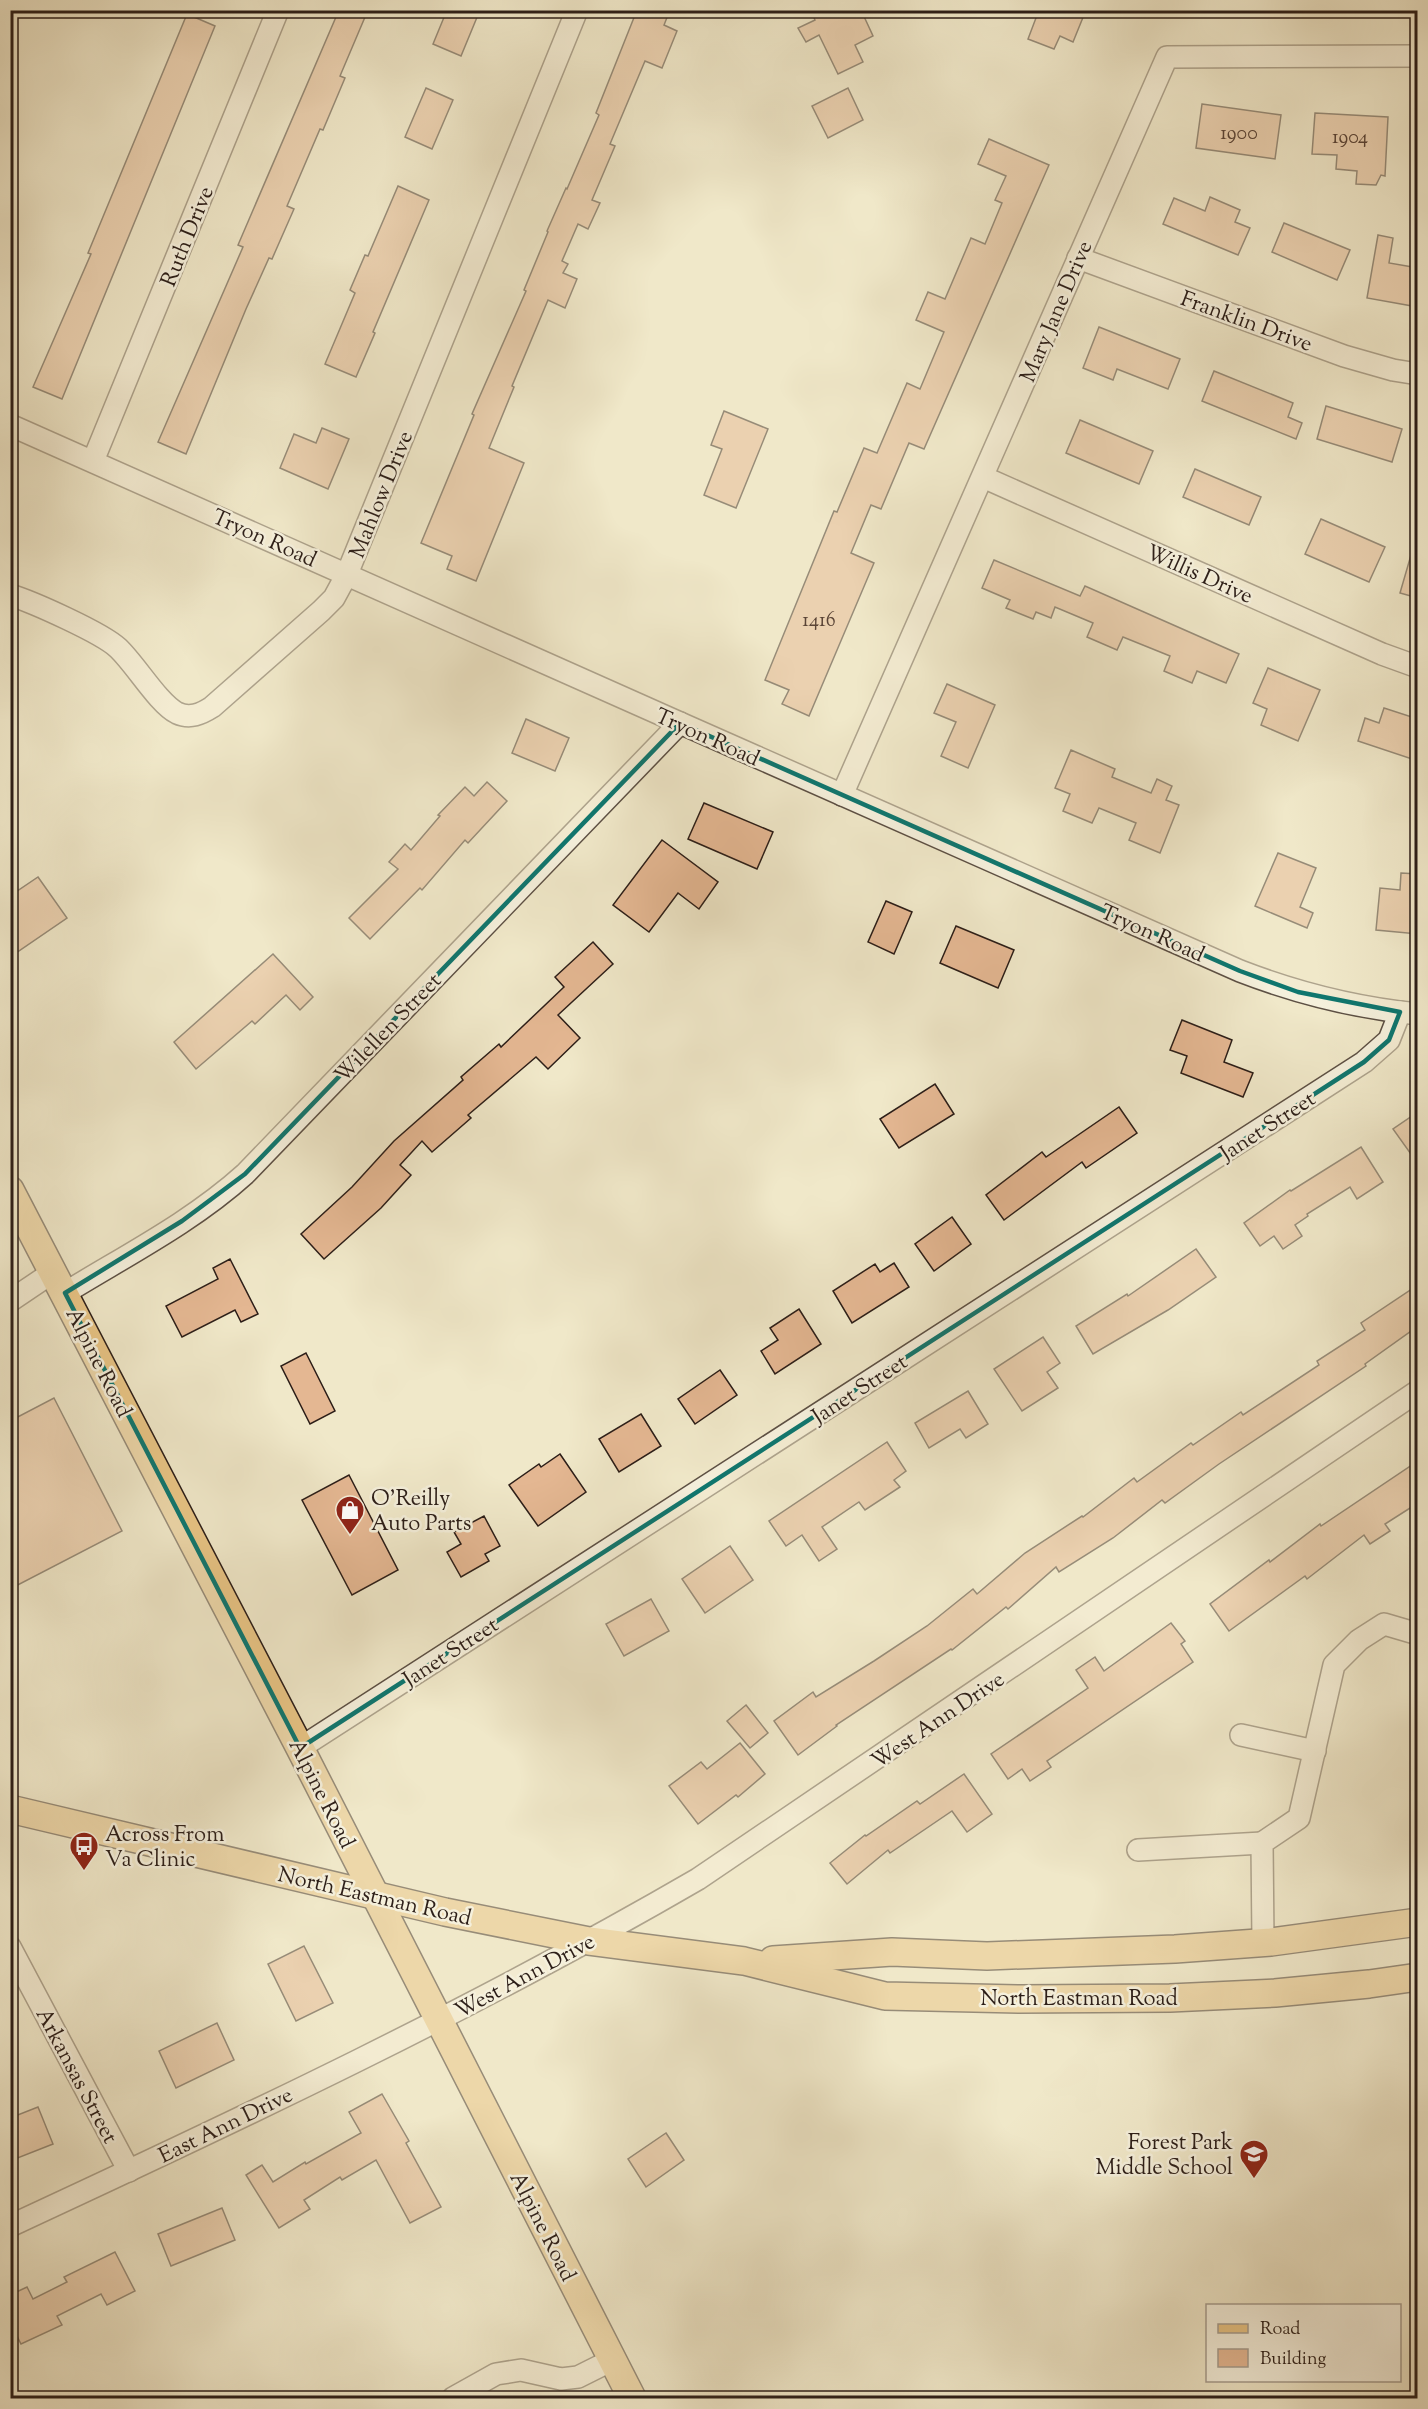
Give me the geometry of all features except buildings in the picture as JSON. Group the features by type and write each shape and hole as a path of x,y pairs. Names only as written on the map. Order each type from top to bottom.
{"main road":[{"name":"Alpine Road","path":"10,1190 300,1748 632,2398"},
{"name":"North Eastman Road","path":"10,1809 375,1897 589,1941 744,1961 885,1996 1020,1999 1170,1998 1275,1993 1418,1977"},
{"name":"North Eastman Road","path":"744,1961 892,1952 987,1956 1083,1953 1263,1942 1418,1922"}],"street":[{"name":"Ruth Drive","path":"93,461 278,10"},
{"name":"Mahlow Drive","path":"10,595 87,630 116,646 168,706 177,712 193,716 204,713 212,707 321,612 334,598 347,574 578,10"},
{"name":"Mary Jane Drive","path":"842,795 1167,57 1418,56"},
{"name":"Franklin Drive","path":"1078,258 1344,356 1393,370 1418,374"},
{"name":"Tryon Road","path":"10,424 1240,971 1298,992 1409,1013"},
{"name":"Willis Drive","path":"983,477 1382,654 1418,667"},
{"name":"Wilellen Street","path":"10,1301 59,1282 197,1211 245,1174 680,723"},
{"name":"Janet Street","path":"300,1748 1364,1062 1389,1040 1409,1013"},
{"name":"West Ann Drive","path":"440,2020 589,1941 698,1879 750,1846 1418,1391"},
{"path":"1138,1850 1262,1843 1299,1818 1334,1665 1359,1640 1384,1624 1418,1634"},
{"path":"1241,1735 1315,1751"},
{"path":"1262,1843 1263,1942"},
{"name":"Arkansas Street","path":"10,1947 129,2171"},
{"name":"East Ann Drive","path":"10,2226 129,2171 440,2020"},
{"path":"453,2398 496,2374 521,2370 555,2378 578,2377 612,2360"}],"highlighted area":[{"path":"680,723 1240,971 1298,992 1400,1012 1389,1040 1364,1062 300,1748 65,1293 182,1221 245,1174"}],"place":[{"name":"O'Reilly Auto Parts","path":"350,1536"},
{"name":"Across From Va Clinic","path":"84,1872"},
{"name":"Forest Park Middle School","path":"1254,2180"}]}
